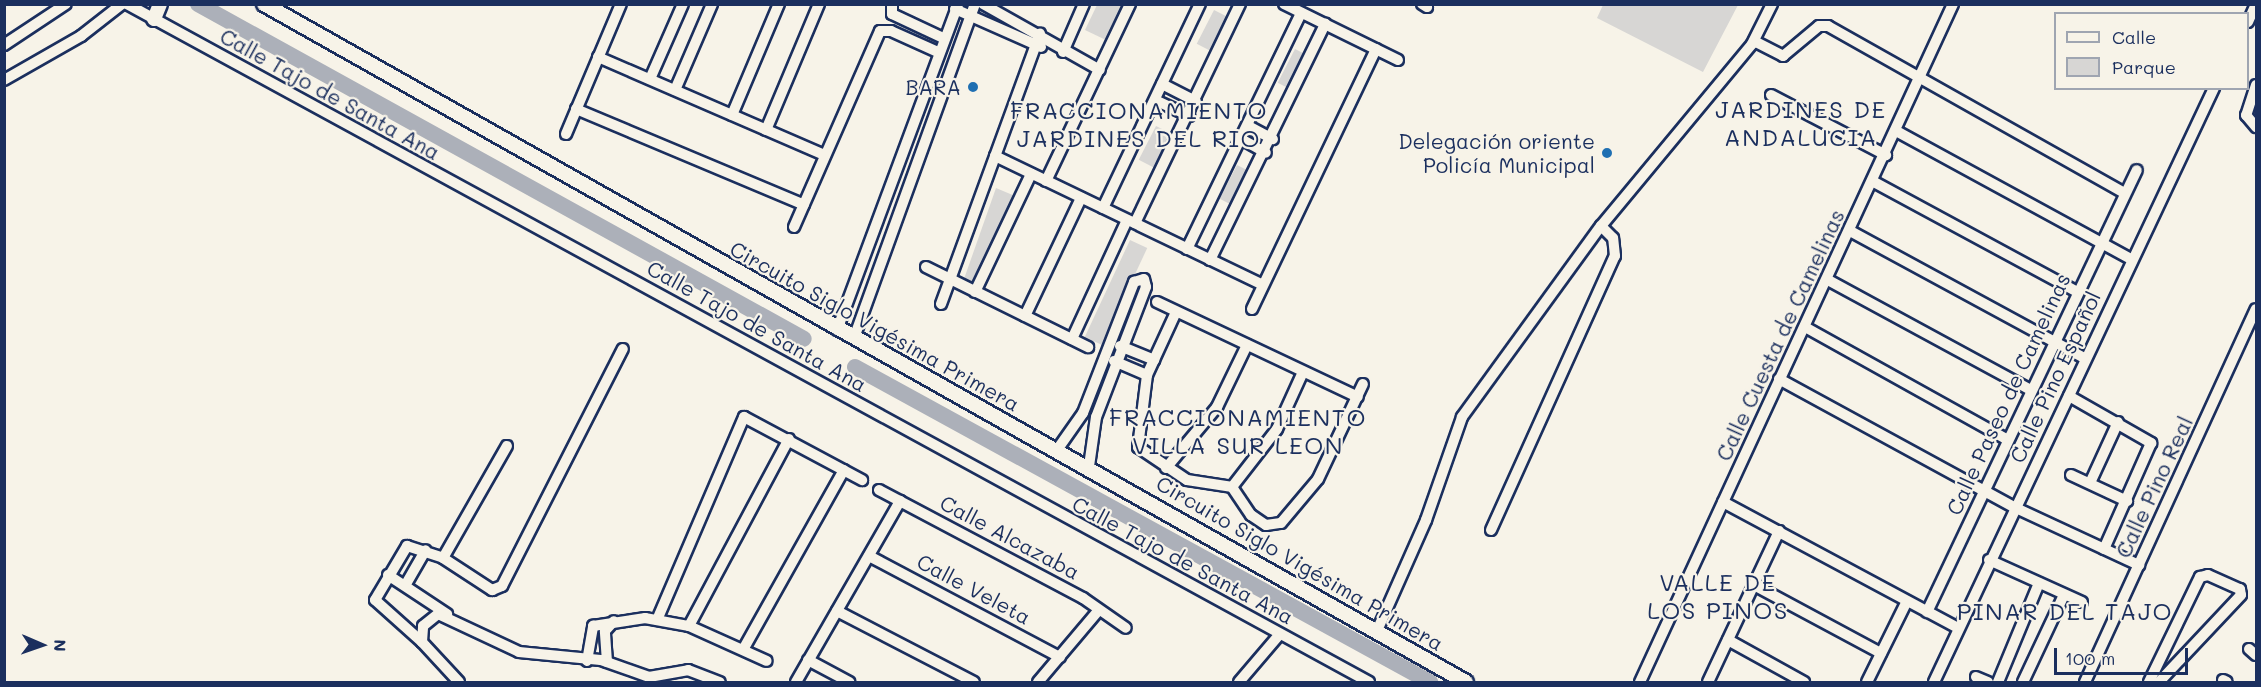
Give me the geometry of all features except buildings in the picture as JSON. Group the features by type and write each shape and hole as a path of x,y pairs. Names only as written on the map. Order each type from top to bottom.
{"main road":[{"name":"Circuito Siglo Vigésima Primera","path":"264,4 837,330 1089,466 1376,633 1466,682"}],"street":[{"path":"4,45 66,4"},
{"path":"4,80 81,36 122,4"},
{"name":"Calle Tajo de Santa Ana","path":"127,4 157,10 1369,682"},
{"path":"566,134 621,4"},
{"path":"650,79 683,4"},
{"path":"675,90 712,4"},
{"path":"732,115 779,4"},
{"path":"766,130 819,4"},
{"path":"892,4 892,14 943,38"},
{"path":"854,339 975,4"},
{"path":"983,4 1040,34 1050,46 1100,70"},
{"path":"1063,52 1084,4"},
{"path":"1046,181 1130,4"},
{"path":"1103,208 1200,4"},
{"path":"1072,339 1131,222 1189,116 1240,4"},
{"path":"1284,4 1398,60"},
{"path":"1376,633 1426,520 1462,417 1601,226 1754,41 1772,4"},
{"name":"Calle Cuesta de Camelinas","path":"1640,682 1779,379 1852,232 1953,4"},
{"path":"2249,18 2256,4"},
{"path":"837,330 956,7 1034,48 1050,46"},
{"path":"1187,249 1250,127 1301,13"},
{"path":"1210,260 1273,139 1325,24"},
{"path":"1754,41 1783,56 1825,25 1920,82 2124,193"},
{"path":"794,226 880,31 891,31 938,52"},
{"path":"941,304 1040,34"},
{"path":"1252,309 1376,49"},
{"path":"598,57 825,155"},
{"path":"1162,84 1196,101"},
{"path":"2256,85 2246,115 2256,128"},
{"name":"Calle Pino Español","path":"1934,682 2084,358 2213,90"},
{"path":"1771,95 1887,155"},
{"path":"1155,100 1189,116"},
{"path":"576,109 804,205"},
{"path":"1250,127 1273,139"},
{"path":"1898,132 2102,241 2131,259"},
{"path":"1243,140 1266,153"},
{"path":"995,156 1263,285"},
{"name":"Calle Paseo de Camelinas","path":"1927,612 2076,291 2137,170"},
{"path":"975,292 1031,174"},
{"path":"1874,182 2076,291"},
{"path":"1025,316 1081,198"},
{"path":"1491,530 1615,256 1613,238 1601,226"},
{"path":"1852,232 2084,358"},
{"path":"926,267 1088,346"},
{"path":"1057,450 1083,413 1104,346 1140,278 1146,287 1114,361 1096,417 1089,466"},
{"path":"1828,280 2031,390"},
{"path":"1157,302 1358,397"},
{"name":"Calle Pino Real","path":"2085,682 2256,309"},
{"path":"1176,312 1147,375 1138,447 1166,468 1197,484 1232,487 1255,519 1277,525 1318,479 1363,384"},
{"path":"1805,327 2006,439"},
{"path":"1166,468 1217,407 1247,345"},
{"path":"1120,346 1154,360"},
{"path":"459,682 422,642 375,600 407,546 426,550 443,558 492,590 502,586 623,349"},
{"path":"1114,361 1147,375"},
{"path":"1232,487 1277,429 1303,372"},
{"path":"1779,379 1986,489 2016,508 2139,565"},
{"path":"2068,396 2118,422 2152,447 2104,549"},
{"path":"1083,413 1096,417"},
{"path":"657,620 744,417 862,480"},
{"path":"2090,483 2118,422"},
{"path":"689,626 789,439"},
{"path":"443,558 507,446"},
{"path":"744,648 844,470"},
{"path":"2071,475 2127,501"},
{"name":"Calle Alcazaba","path":"879,490 1126,628"},
{"path":"796,682 900,501"},
{"path":"1723,502 1958,628"},
{"path":"1708,682 1779,531"},
{"path":"406,584 426,550"},
{"name":"Calle Veleta","path":"869,556 1060,657"},
{"path":"1989,560 2082,602"},
{"path":"388,575 406,584 447,614 519,652 607,662 649,677 688,670 717,682"},
{"path":"2149,682 2200,577 2208,575 2240,589 2241,595 2159,682"},
{"path":"1998,682 2039,583"},
{"path":"1754,585 1881,653"},
{"path":"2023,682 2064,595"},
{"path":"1867,682 1907,601"},
{"path":"837,611 974,682"},
{"path":"1038,682 1098,611"},
{"path":"422,642 423,626 447,614"},
{"path":"587,661 593,626 614,621 657,620 689,626 744,648 767,661"},
{"path":"607,662 605,631 614,621"},
{"path":"1239,682 1281,634"},
{"path":"1728,640 1804,682"},
{"path":"808,660 849,682"},
{"path":"1976,677 1988,682"}],"green space":[{"path":"1603,4 1738,5 1703,72 1597,18"},
{"path":"1097,5 1126,5 1108,41 1085,30"},
{"path":"1214,10 1232,19 1215,53 1197,44"},
{"path":"1295,49 1313,58 1296,92 1278,83"},
{"path":"1156,126 1174,135 1157,169 1139,160"},
{"path":"1237,165 1255,174 1238,208 1220,199"},
{"path":"996,188 1015,196 975,284 964,279"},
{"path":"1130,240 1147,248 1102,345 1085,337"}],"waterway":[{"path":"198,4 804,339"},
{"path":"855,367 1430,682"}],"place":[{"name":"BARA","path":"973,87"},
{"name":"Delegación oriente Policía Municipal","path":"1607,153"}],"district":[{"name":"JARDINES DE ANDALUCIA","path":"1801,123"},
{"name":"FRACCIONAMIENTO JARDINES DEL RIO","path":"1139,124"},
{"name":"FRACCIONAMIENTO VILLA SUR LEON","path":"1238,431"},
{"name":"VALLE DE LOS PINOS","path":"1718,596"},
{"name":"PINAR DEL TAJO","path":"2065,611"}]}
